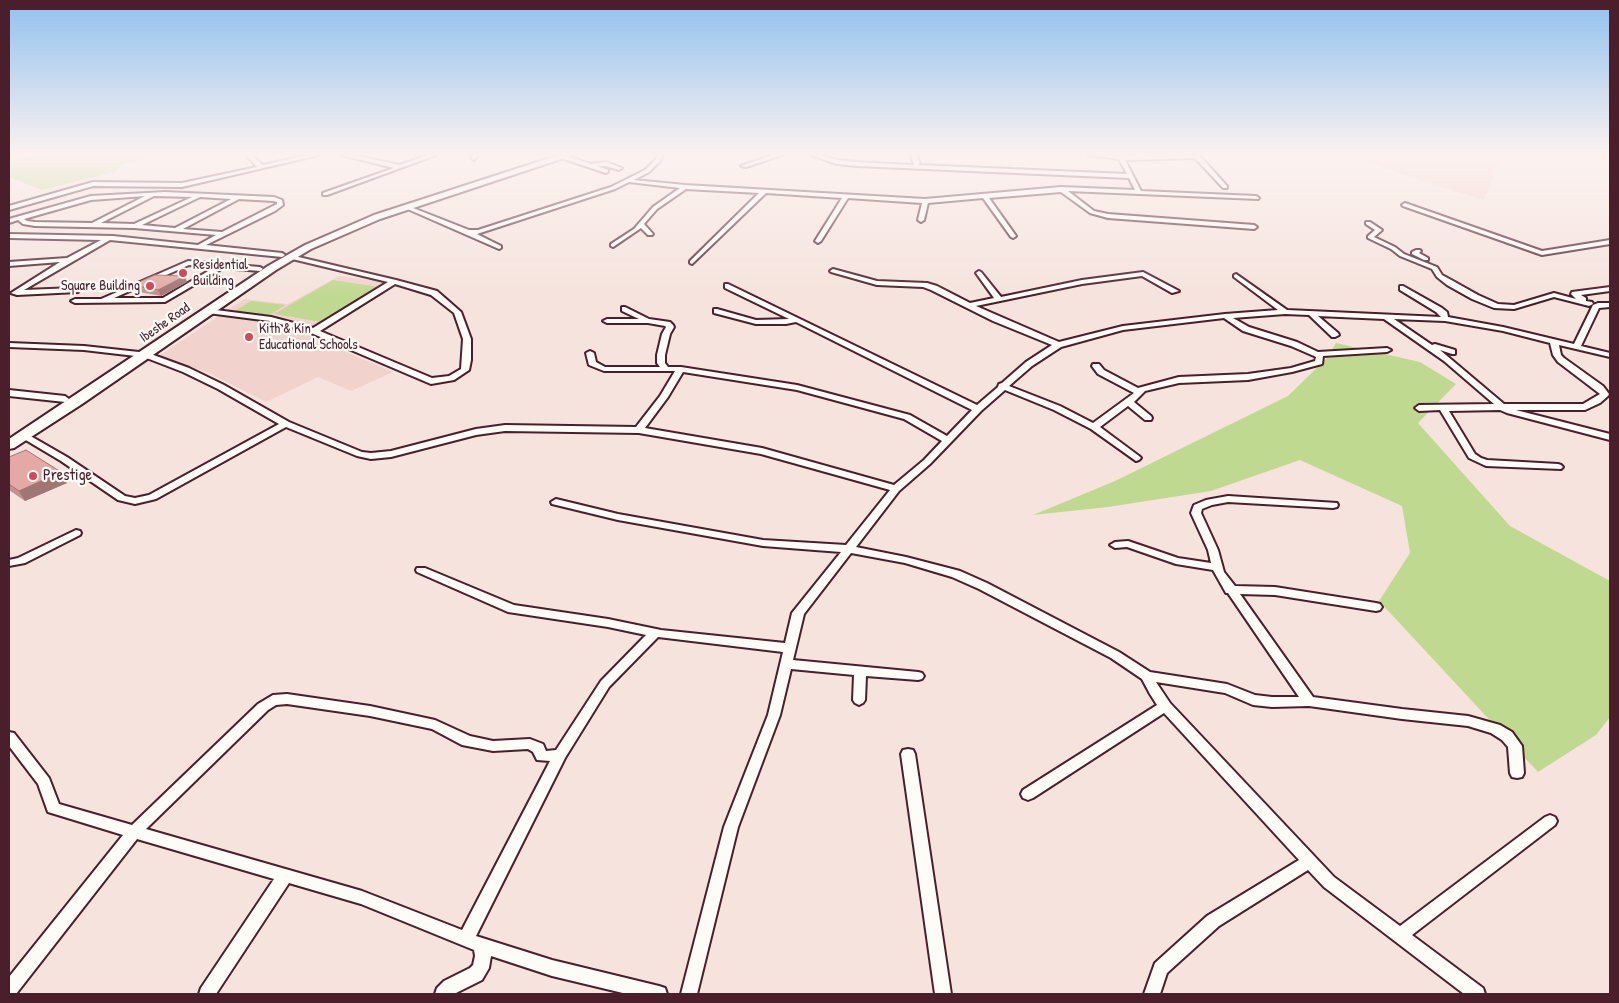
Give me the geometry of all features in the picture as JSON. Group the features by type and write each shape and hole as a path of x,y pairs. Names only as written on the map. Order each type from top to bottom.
{"main road":[{"name":"Ibeshe Road","path":"9,445 145,355 286,256 326,233 417,202"},
{"name":"Ibeshe Road","path":"9,436 260,269 334,234 425,202"}],"street":[{"path":"9,208 31,202"},
{"path":"9,221 77,202"},
{"path":"92,225 138,202"},
{"path":"134,226 186,202"},
{"path":"176,230 232,202"},
{"path":"198,247 280,206 280,202"},
{"path":"468,232 478,232 573,202"},
{"path":"613,245 632,233 655,208 664,202"},
{"path":"692,262 754,202"},
{"path":"818,242 842,202"},
{"path":"921,220 925,202"},
{"path":"989,202 1013,236"},
{"path":"1078,202 1092,212 1108,216 1254,228"},
{"path":"1405,205 1542,253 1610,242"},
{"path":"406,208 468,232 499,247"},
{"path":"19,218 34,224 134,226 223,234"},
{"path":"1368,223 1379,230 1370,237 1393,248 1402,255 1435,268 1440,276 1450,283 1475,297 1497,306 1514,307 1554,295 1592,305 1610,305"},
{"path":"642,224 650,234"},
{"path":"9,236 109,238 286,256 394,281 434,293 457,312 467,339 465,370 452,378 431,381 314,331 271,320 208,311"},
{"path":"12,293 109,238"},
{"path":"1418,251 1414,253 1440,265 1435,268"},
{"path":"9,264 69,260"},
{"path":"104,300 188,263 260,269"},
{"path":"75,301 165,300 223,266"},
{"path":"833,271 876,283 924,285 934,288 996,320 1058,345"},
{"path":"979,273 998,298"},
{"path":"970,305 1082,282 1143,274 1175,291"},
{"path":"1236,276 1286,312"},
{"path":"314,331 394,281"},
{"path":"728,286 978,408"},
{"path":"1403,288 1439,310 1444,314 1445,319"},
{"path":"1592,305 1575,294 1610,289"},
{"path":"12,293 75,290"},
{"path":"1576,346 1592,305"},
{"path":"625,309 648,321"},
{"path":"717,311 756,322 797,320"},
{"path":"689,994 731,827 774,715 798,613 896,490 978,408 1029,364 1058,345 1123,328 1225,316 1286,312 1445,319 1554,341 1610,355"},
{"path":"1311,313 1335,335"},
{"path":"1225,316 1246,329 1294,344 1317,354 1387,350"},
{"path":"1384,316 1426,344 1467,375 1502,407 1523,416 1610,437"},
{"path":"607,321 648,321 667,324 670,327 666,334 661,355 661,363 665,368"},
{"path":"1419,408 1585,407 1597,401 1605,394 1600,388 1561,360 1557,355 1554,341"},
{"path":"1426,344 1452,352"},
{"path":"9,345 84,348 145,355 186,370 221,387 286,424 360,454 371,456 392,454 476,432 505,428 639,430 762,451 896,490"},
{"path":"590,353 592,363 604,369 665,368 798,388 891,411 921,424 948,440"},
{"path":"1094,426 1128,402 1142,389 1179,380 1248,377 1292,370 1319,362 1320,357 1317,354"},
{"path":"1096,366 1101,372 1139,392"},
{"path":"639,430 664,397 681,370"},
{"path":"1002,386 1057,408 1094,426 1136,458"},
{"path":"9,393 65,399"},
{"path":"1128,402 1148,418"},
{"path":"1447,408 1444,410 1445,414 1472,456 1478,460 1486,463 1558,467"},
{"path":"24,436 64,459 127,501 135,501 152,497 286,424"},
{"path":"1309,701 1230,590 1217,567 1213,550 1196,513 1198,507 1228,499 1333,505"},
{"path":"556,502 618,516 763,543 850,549 906,560 956,574 1080,636 1115,655 1147,676 1227,689 1253,700 1272,702 1309,701 1468,721 1495,729 1507,736 1515,746 1517,773"},
{"path":"9,563 21,561 76,533"},
{"path":"1114,545 1128,544 1176,560 1217,567"},
{"path":"421,570 512,609 608,623 655,633 789,648"},
{"path":"1230,590 1275,591 1376,607"},
{"path":"466,939 560,755 605,684 655,633"},
{"path":"786,664 918,676"},
{"path":"860,671 860,700"},
{"path":"1147,676 1154,691 1165,706 1329,882 1477,994"},
{"path":"9,990 134,832 273,700 287,699 370,711 435,725 467,741 493,746 530,744 538,748 542,756 560,755"},
{"path":"1028,794 1165,706"},
{"path":"9,737 44,782 53,808 362,898 481,945 552,968 659,994"},
{"path":"908,754 943,994"},
{"path":"1400,934 1550,821"},
{"path":"1152,994 1161,968 1213,921 1309,861"},
{"path":"207,994 285,876"},
{"path":"443,994 450,987 476,974 481,968 483,956 481,945"}],"shaded area":[{"name":"Kith & Kin Educational Schools","path":"339,276 382,282 383,285 304,334 393,372 351,391 318,377 266,402 209,373 159,356 244,299 288,304"}],"green space":[{"path":"333,280 379,287 322,322 274,314"},
{"path":"251,301 285,305 270,315 235,311"},
{"path":"1336,343 1420,362 1456,384 1418,423 1510,526 1610,581 1610,717 1596,735 1538,772 1379,601 1410,553 1402,506 1300,460 1211,491 1108,507 1033,515 1115,481 1288,396 1326,359"}],"building":[{"path":"155,275 185,276 158,290 132,285"},
{"path":"26,450 61,472 19,491 9,484 9,457"}],"place":[{"name":"Residential Building","path":"183,273"},
{"name":"Square Building","path":"150,286"},
{"name":"Kith & Kin Educational Schools","path":"249,337"},
{"name":"Prestige","path":"33,476"}]}
